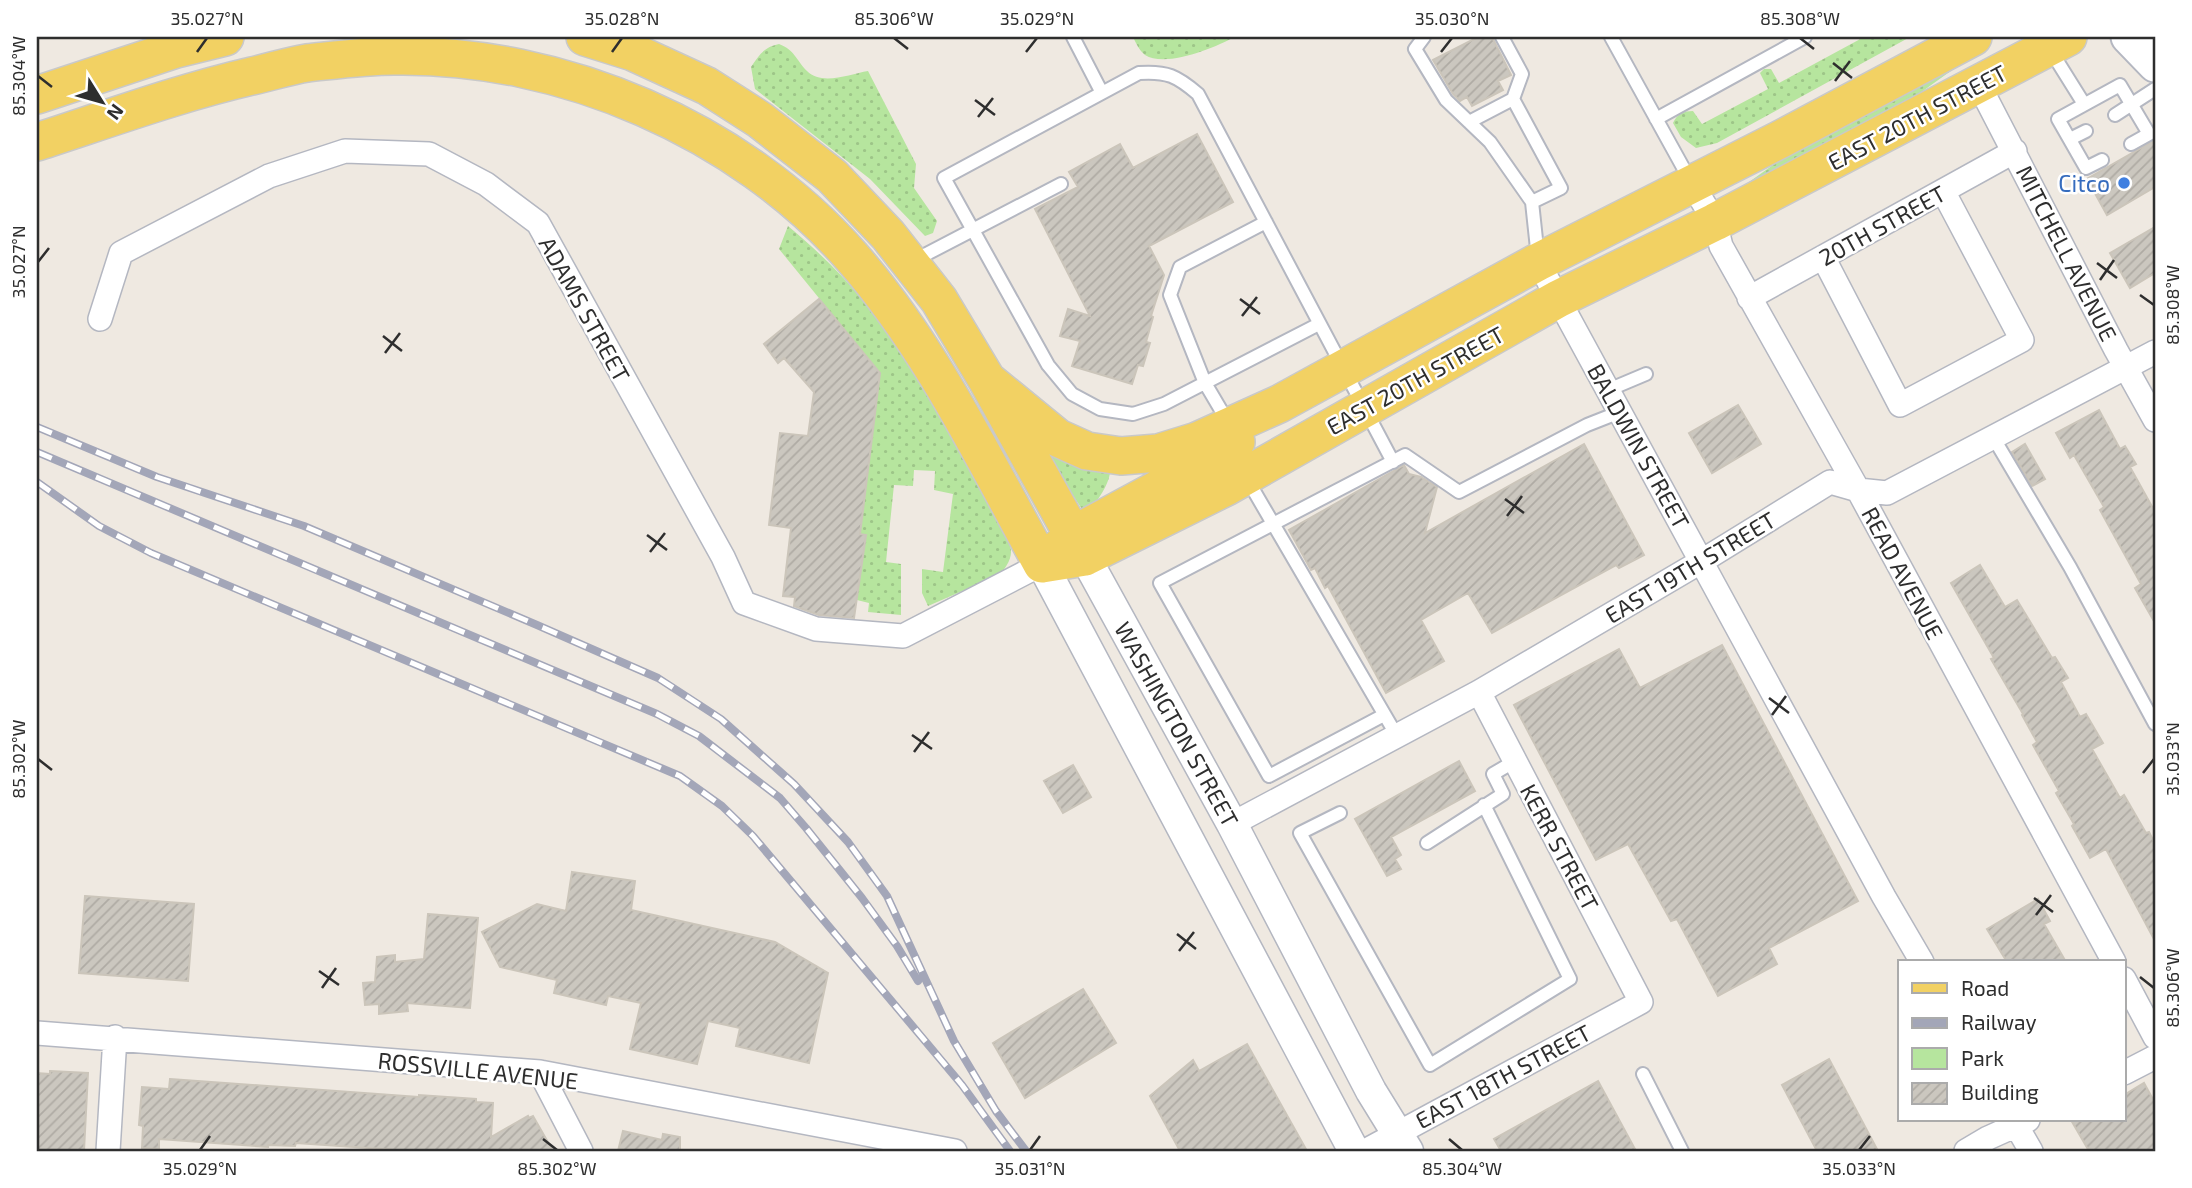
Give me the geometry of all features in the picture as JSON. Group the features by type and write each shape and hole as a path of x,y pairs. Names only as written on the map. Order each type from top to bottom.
{"main road":[{"path":"37,95 176,49 225,37"},
{"name":"WASHINGTON STREET","path":"585,37 633,51 707,86 760,120 832,176 888,235 939,300 987,380 1079,546"},
{"name":"EAST 20TH STREET","path":"1279,404 1538,262 1973,37"},
{"path":"2128,37 2155,65"},
{"name":"EAST 20TH STREET","path":"1042,564 1245,476 1558,299 1715,222 2058,42"},
{"name":"WASHINGTON STREET","path":"37,142 206,87 304,64 394,55 466,59 547,74 617,95 681,125 739,159 795,202 850,255 896,314 937,374 1042,564"},
{"path":"987,380 1058,438 1087,451 1121,457 1158,453 1197,441 1279,404"},
{"path":"1079,546 1242,438 1279,404"}],"street":[{"name":"MITCHELL AVENUE","path":"1979,85 2155,420"},
{"name":"ADAMS STREET","path":"100,319 121,253 215,203 270,176 345,151 429,153 486,184 538,223 723,557 744,603"},
{"name":"20TH STREET","path":"1749,298 2015,151"},
{"name":"READ AVENUE","path":"1692,184 1715,222 1721,246 1749,298 1858,490 2113,960"},
{"path":"1824,257 1900,405 2022,340 1943,191"},
{"name":"BALDWIN STREET","path":"1538,262 1921,960"},
{"name":"EAST 19TH STREET","path":"1232,824 1479,692 1830,482 1858,490 1887,493 2155,352"},
{"name":"WASHINGTON STREET","path":"1079,546 1232,824 1371,1091 1403,1142"},
{"name":"EAST 20TH STREET","path":"744,603 816,629 903,636 1042,564"},
{"name":"WASHINGTON STREET","path":"1042,564 1354,1151"},
{"name":"KERR STREET","path":"1479,692 1641,1002"},
{"path":"2126,983 2155,1037"},
{"name":"EAST 18TH STREET","path":"1365,1151 1403,1142 1641,1002"},
{"name":"ROSSVILLE AVENUE","path":"37,1032 540,1072 955,1151"},
{"path":"108,1151 115,1037"},
{"path":"2126,1072 2155,1058"},
{"path":"540,1072 581,1151"},
{"path":"1966,1151 2019,1122 2031,1151"}],"lane":[{"path":"1073,37 1102,93"},
{"path":"1424,37 1415,49 1446,100 1490,142 1532,202 1538,262"},
{"path":"1469,122 1513,99 1522,74 1502,37"},
{"path":"1611,37 1692,184"},
{"path":"1656,119 1805,37"},
{"path":"2058,42 2084,104"},
{"path":"1320,324 1164,404 1133,414 1100,409 1072,394 1048,365 944,178 1139,73 1161,72 1181,79 1198,94 1320,324 1364,409 1393,462"},
{"path":"2102,160 2086,168 2058,119 2120,85 2148,134 2131,144"},
{"path":"2115,115 2155,89"},
{"path":"1513,99 1561,188 1532,202"},
{"path":"2070,139 2086,131"},
{"path":"910,263 1061,184"},
{"path":"1230,426 1205,383 1170,295 1180,267 1266,222"},
{"path":"1608,390 1646,374"},
{"path":"1384,715 1269,776 1160,583 1405,455 1459,492 1587,425 1620,412"},
{"path":"1993,438 2070,566 2155,724"},
{"path":"1245,476 1397,736"},
{"path":"1427,843 1503,794 1493,774 1515,761"},
{"path":"1340,813 1300,832 1430,1065 1570,979 1484,805"},
{"path":"1643,1074 1682,1151"}],"green space":[{"path":"1133,37 1234,37 1203,51 1165,59 1145,55"},
{"path":"1864,37 1910,37 1717,143 1696,148 1681,137 1673,123 1681,114 1693,111 1702,124 1768,89 1760,73 1764,69 1771,69 1779,83"},
{"path":"779,44 792,52 807,71 820,78 836,78 868,71 916,164 914,188 937,221 933,233 925,236 870,179 755,89 751,67 762,52"},
{"path":"1986,48 1985,52 1955,68 1892,113 1742,187 1797,148"},
{"path":"788,226 852,287 876,317 918,380 1006,533 1011,555 999,575 928,606 922,593 922,569 943,572 953,494 934,490 935,471 914,470 913,486 894,485 886,562 901,564 901,615 868,612 869,603 857,600 865,535 860,534 880,373 779,249"},
{"path":"1040,446 1084,468 1110,473 1088,518"}],"building":[{"path":"1478,37 1492,37 1511,75 1498,81 1503,90 1472,106 1467,97 1460,101 1453,94 1433,60"},
{"path":"1197,134 1233,202 1149,246 1164,275 1151,316 1153,317 1146,342 1150,343 1143,366 1138,365 1132,384 1072,366 1080,341 1060,336 1068,309 1090,316 1035,209 1078,187 1069,172 1120,144 1133,168"},
{"path":"2155,140 2155,187 2107,215 2087,179"},
{"path":"2155,227 2155,273 2130,288 2110,253"},
{"path":"819,299 880,373 860,534 866,535 854,618 819,615 794,606 795,597 783,596 791,528 769,525 780,433 808,436 814,392 784,358 778,363 764,344"},
{"path":"1738,405 1761,444 1712,473 1689,433"},
{"path":"2099,410 2120,449 2125,446 2136,464 2130,467 2155,512 2155,623 2135,588 2141,584 2100,510 2104,507 2074,455 2070,458 2056,433"},
{"path":"1584,444 1644,555 1619,568 1616,565 1492,633 1468,593 1421,620 1444,661 1386,693 1328,586 1325,588 1315,568 1311,570 1289,530 1404,465 1409,474 1421,477 1437,487 1425,533"},
{"path":"2025,444 2045,479 2032,486 2012,452"},
{"path":"1980,565 2005,607 2017,600 2052,658 2055,657 2068,678 2061,682 2080,717 2086,714 2103,743 2092,749 2120,798 2124,795 2155,844 2155,941 2106,849 2090,858 2056,793 2059,791 2033,745 2037,742 2023,714 1951,583"},
{"path":"1722,645 1858,901 1769,948 1777,964 1718,996 1677,919 1671,921 1628,844 1596,860 1514,705 1619,649 1640,688"},
{"path":"1459,761 1475,791 1391,837 1401,855 1395,859 1401,869 1387,876 1355,819"},
{"path":"1073,765 1091,797 1063,813 1044,781"},
{"path":"572,872 635,881 631,910 775,942 828,973 809,1063 736,1046 740,1028 708,1021 697,1064 630,1049 641,1003 608,996 606,1005 554,993 557,980 500,967 482,932 537,904 566,911"},
{"path":"85,896 194,904 188,981 79,973"},
{"path":"2038,899 2050,921 2044,924 2065,960 2006,960 1987,929"},
{"path":"428,914 478,918 470,1008 407,1003 408,1011 379,1014 379,1004 365,1005 363,983 375,982 377,957 395,955 395,962 424,959"},
{"path":"1083,989 1116,1043 1025,1098 993,1043"},
{"path":"1247,1044 1307,1151 1180,1151 1150,1096 1193,1060 1199,1071"},
{"path":"1829,1059 1878,1151 1817,1151 1782,1085"},
{"path":"50,1071 88,1073 84,1151 37,1151 37,1073 50,1074"},
{"path":"170,1079 476,1099 476,1102 493,1103 491,1137 528,1116 533,1116 553,1151 412,1151 296,1143 295,1146 268,1147 159,1139 159,1149 142,1148 143,1126 139,1125 142,1087 169,1089"},
{"path":"1598,1081 1636,1151 1501,1151 1494,1139"},
{"path":"2144,1083 2155,1103 2155,1151 2089,1151 2072,1122 2126,1122 2126,1094"},
{"path":"623,1131 662,1140 663,1134 680,1137 680,1151 618,1151"}],"railway":[{"path":"37,427 157,477 304,526 537,625 658,678 721,719 794,784 848,842 887,896 954,1041 996,1111 1026,1151"},
{"path":"37,452 657,714 699,736 780,798 862,898 897,946 918,981"},
{"path":"37,482 99,526 151,553 680,776 722,806 753,836 962,1085 1010,1151"}],"place":[{"name":"Citco","path":"2124,183"}]}
